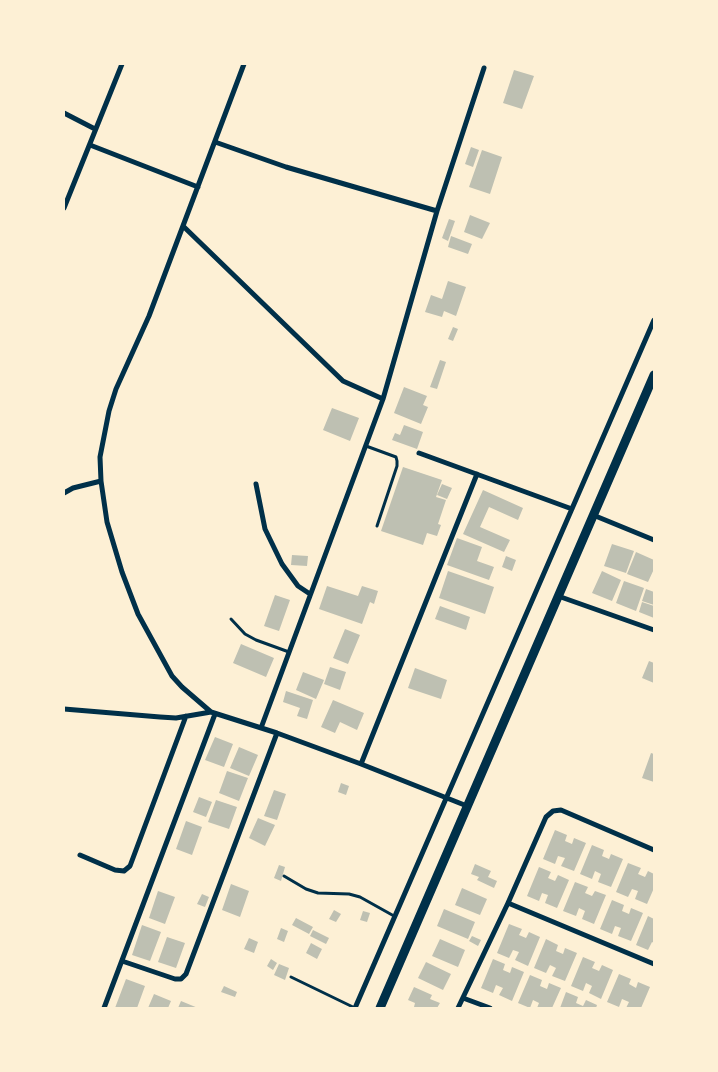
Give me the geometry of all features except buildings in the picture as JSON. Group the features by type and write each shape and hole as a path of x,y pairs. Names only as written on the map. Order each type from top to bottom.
{"main road":[{"path":"380,1008 654,375"}],"street":[{"path":"64,208 122,64"},
{"path":"244,64 149,316 116,389 109,411 100,458 101,481 107,522 122,572 138,614 172,676 213,713 277,733 467,806"},
{"path":"261,728 382,399 438,211 484,68"},
{"path":"64,114 95,129"},
{"path":"215,142 286,167 438,211"},
{"path":"90,145 198,187"},
{"path":"183,226 343,381 382,399"},
{"path":"355,1008 654,320"},
{"path":"419,453 572,509"},
{"path":"361,764 477,474"},
{"path":"64,493 74,488 101,481"},
{"path":"256,484 265,529 282,564 298,586 310,594"},
{"path":"593,515 654,540"},
{"path":"558,596 654,630"},
{"path":"64,709 176,718 213,713"},
{"path":"104,1008 213,713"},
{"path":"80,855 115,870 124,871 130,866 186,716"},
{"path":"122,961 175,979 181,979 186,974 277,733"},
{"path":"458,1008 508,904 546,817 553,811 561,810 654,850"},
{"path":"508,904 654,964"},
{"path":"463,998 490,1008"}],"lane":[{"path":"365,446 396,457 397,461 376,526"},
{"path":"231,619 245,634 289,652"},
{"path":"284,876 306,889 318,893 349,894 360,897 395,916"},
{"path":"291,977 355,1008"}]}
